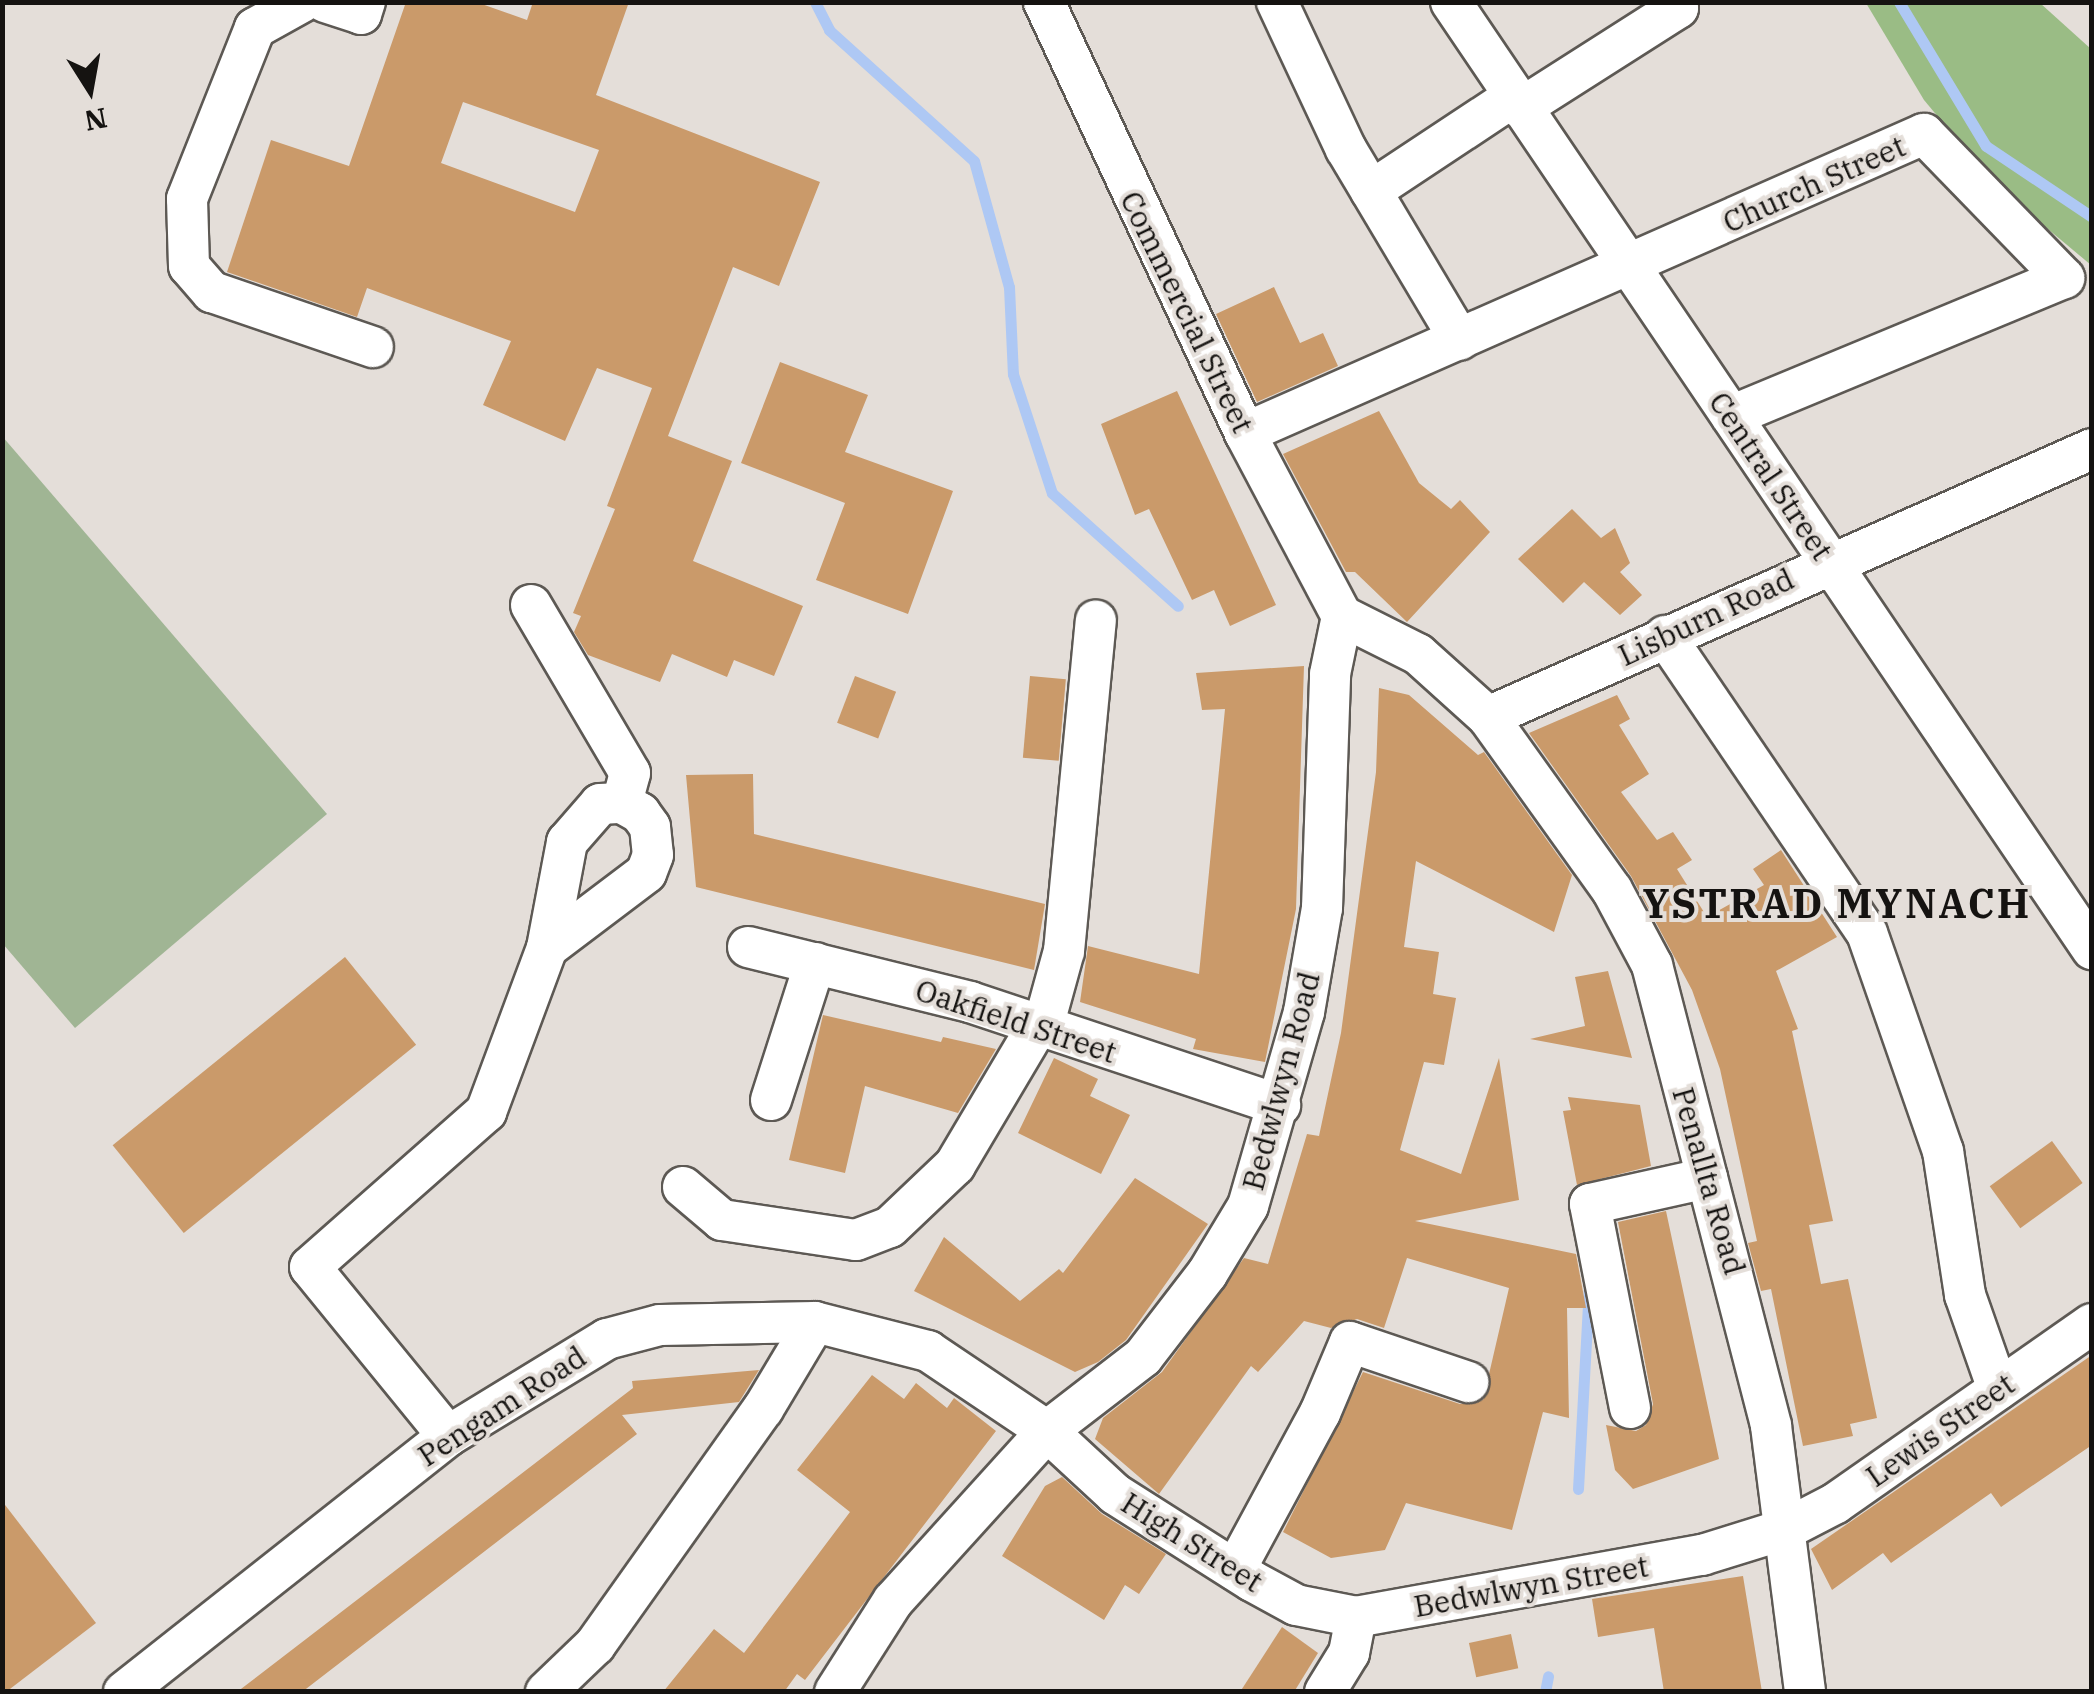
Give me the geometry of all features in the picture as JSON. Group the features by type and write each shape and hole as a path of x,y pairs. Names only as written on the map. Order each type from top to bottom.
{"street":[{"path":"302,2 255,28 187,199 189,266 212,292 373,347"},
{"path":"325,2 361,14 365,2"},
{"name":"Commercial Street","path":"1044,2 1245,433 1342,616"},
{"path":"1277,2 1371,190 1460,340"},
{"name":"Central Street","path":"1450,2 1828,561 2085,925"},
{"path":"1371,190 1678,8 1674,2"},
{"name":"Church Street","path":"1245,433 1632,266 1924,134 2064,278 1732,416"},
{"name":"Lisburn Road","path":"1488,718 1828,561 2092,449"},
{"path":"531,605 630,773 622,803"},
{"name":"Penallta Road","path":"1342,616 1418,654 1488,718 1612,890 1652,965 1771,1426 1805,1692"},
{"name":"Bedwlwyn Road","path":"835,1692 894,1600 1047,1432 1143,1357 1207,1274 1248,1206 1280,1105 1322,908 1330,674 1342,616"},
{"path":"683,1187 722,1220 856,1240 890,1227 955,1165 1040,1026 1064,951 1096,621"},
{"path":"1665,636 1867,933 1943,1151 1965,1294 1998,1389"},
{"path":"448,1436 310,1267 486,1112 547,948 567,842 588,810 622,803"},
{"path":"547,948 646,873 654,855 650,827 622,803"},
{"name":"Oakfield Street","path":"748,947 1040,1026 1280,1105"},
{"path":"772,1100 814,964"},
{"path":"1630,1408 1590,1204 1707,1178"},
{"name":"Pengam Road","path":"124,1692 448,1436 607,1339 710,1320 815,1322 928,1351 1047,1432"},
{"path":"546,1692 606,1629 764,1408 815,1322"},
{"name":"Lewis Street","path":"1786,1530 1836,1503 2092,1324"},
{"path":"1235,1570 1320,1413 1350,1342 1468,1382"},
{"name":"High Street","path":"1047,1432 1115,1494 1235,1570 1296,1605 1356,1617"},
{"name":"Bedwlwyn Street","path":"1356,1617 1702,1555 1786,1530"},
{"path":"1325,1692 1349,1653 1356,1617"}],"green space":[{"path":"1866,3 2040,3 2091,49 2091,265 1994,184 1924,100"},
{"path":"2,436 327,814 75,1028 3,944"}],"building":[{"path":"406,2 476,2 527,20 533,2 629,2 596,95 820,182 779,286 733,267 668,436 732,461 693,561 803,606 774,676 734,660 727,677 672,654 660,682 588,655 574,632 581,616 573,613 615,509 607,506 652,388 597,368 565,441 483,405 511,341 367,288 357,317 227,272 271,140 349,166","holes":["463,102 599,150 575,212 441,163"]},
{"path":"1274,287 1300,343 1323,333 1338,366 1257,402 1216,314"},
{"path":"780,362 868,395 845,452 953,491 908,614 816,580 845,503 741,463"},
{"path":"1177,391 1276,605 1230,626 1214,590 1192,600 1149,509 1135,515 1101,424"},
{"path":"1379,411 1419,483 1451,509 1460,500 1490,532 1407,622 1355,572 1346,572 1283,454"},
{"path":"1572,509 1601,538 1615,528 1630,563 1620,572 1642,595 1620,615 1584,582 1563,603 1518,559"},
{"path":"1304,666 1296,909 1265,1062 1193,1049 1196,1039 1080,1002 1088,946 1199,974 1225,709 1202,710 1196,673"},
{"path":"855,676 896,692 878,738 837,723"},
{"path":"1030,676 1066,679 1059,761 1023,758"},
{"path":"1379,688 1409,695 1478,755 1484,752 1572,875 1554,932 1416,861 1404,947 1439,952 1433,994 1456,998 1444,1065 1424,1062 1400,1150 1461,1174 1499,1058 1519,1200 1415,1221 1576,1254 1586,1308 1567,1308 1569,1418 1543,1412 1512,1530 1406,1503 1385,1550 1331,1558 1283,1532 1363,1372 1460,1404 1483,1400 1509,1288 1407,1258 1384,1328 1357,1319 1331,1328 1304,1321 1258,1372 1251,1366 1159,1494 1095,1439 1103,1418 1162,1372 1244,1258 1268,1264 1307,1134 1319,1136 1341,1033 1376,772"},
{"path":"1617,695 1630,719 1619,725 1649,774 1621,792 1657,840 1673,832 1692,860 1677,869 1707,917 1764,885 1753,869 1781,850 1837,937 1776,971 1798,1029 1792,1031 1833,1221 1809,1225 1821,1284 1848,1279 1877,1418 1850,1424 1853,1436 1803,1446 1771,1289 1761,1291 1748,1243 1757,1241 1720,1069 1692,990 1631,876 1529,733"},
{"path":"753,774 754,834 1045,904 1034,970 696,887 686,775"},
{"path":"345,957 416,1045 184,1233 113,1145"},
{"path":"1608,971 1632,1058 1530,1039 1585,1026 1575,977"},
{"path":"823,1015 941,1042 943,1037 996,1049 958,1113 865,1086 845,1173 789,1160"},
{"path":"1054,1058 1098,1079 1090,1096 1130,1115 1101,1174 1018,1133"},
{"path":"1568,1097 1640,1105 1651,1166 1577,1185 1563,1111 1571,1110"},
{"path":"2052,1141 2083,1183 2020,1228 1990,1186"},
{"path":"1135,1178 1208,1224 1126,1340 1098,1362 1075,1372 914,1291 944,1237 1020,1301 1059,1269 1063,1273"},
{"path":"1666,1211 1719,1459 1633,1489 1615,1470 1606,1425 1636,1431 1646,1425 1653,1404 1618,1222"},
{"path":"2092,1355 2092,1445 2001,1507 1991,1493 1891,1563 1883,1553 1832,1590 1811,1549"},
{"path":"759,1370 739,1402 622,1415 637,1434 302,1692 237,1692 633,1388 632,1381"},
{"path":"872,1375 904,1399 916,1383 947,1408 954,1398 996,1431 805,1680 797,1674 784,1692 663,1692 714,1629 744,1653 850,1512 797,1470"},
{"path":"1062,1477 1102,1514 1166,1554 1139,1594 1125,1585 1104,1620 1002,1556 1045,1486"},
{"path":"2,1501 96,1623 6,1692 2,1692"},
{"path":"1743,1576 1762,1692 1664,1692 1654,1628 1598,1637 1592,1599"},
{"path":"1282,1627 1318,1653 1294,1692 1240,1692"},
{"path":"1511,1634 1518,1668 1476,1677 1469,1643"}],"waterway":[{"path":"815,2 829,30 974,161 1009,287 1013,374 1052,493 1178,606"},
{"path":"1899,2 1986,146 2092,217"},
{"path":"1578,1489 1589,1287"},
{"path":"1545,1692 1548,1676"}],"district":[{"name":"YSTRAD MYNACH","path":"1837,903"}]}
